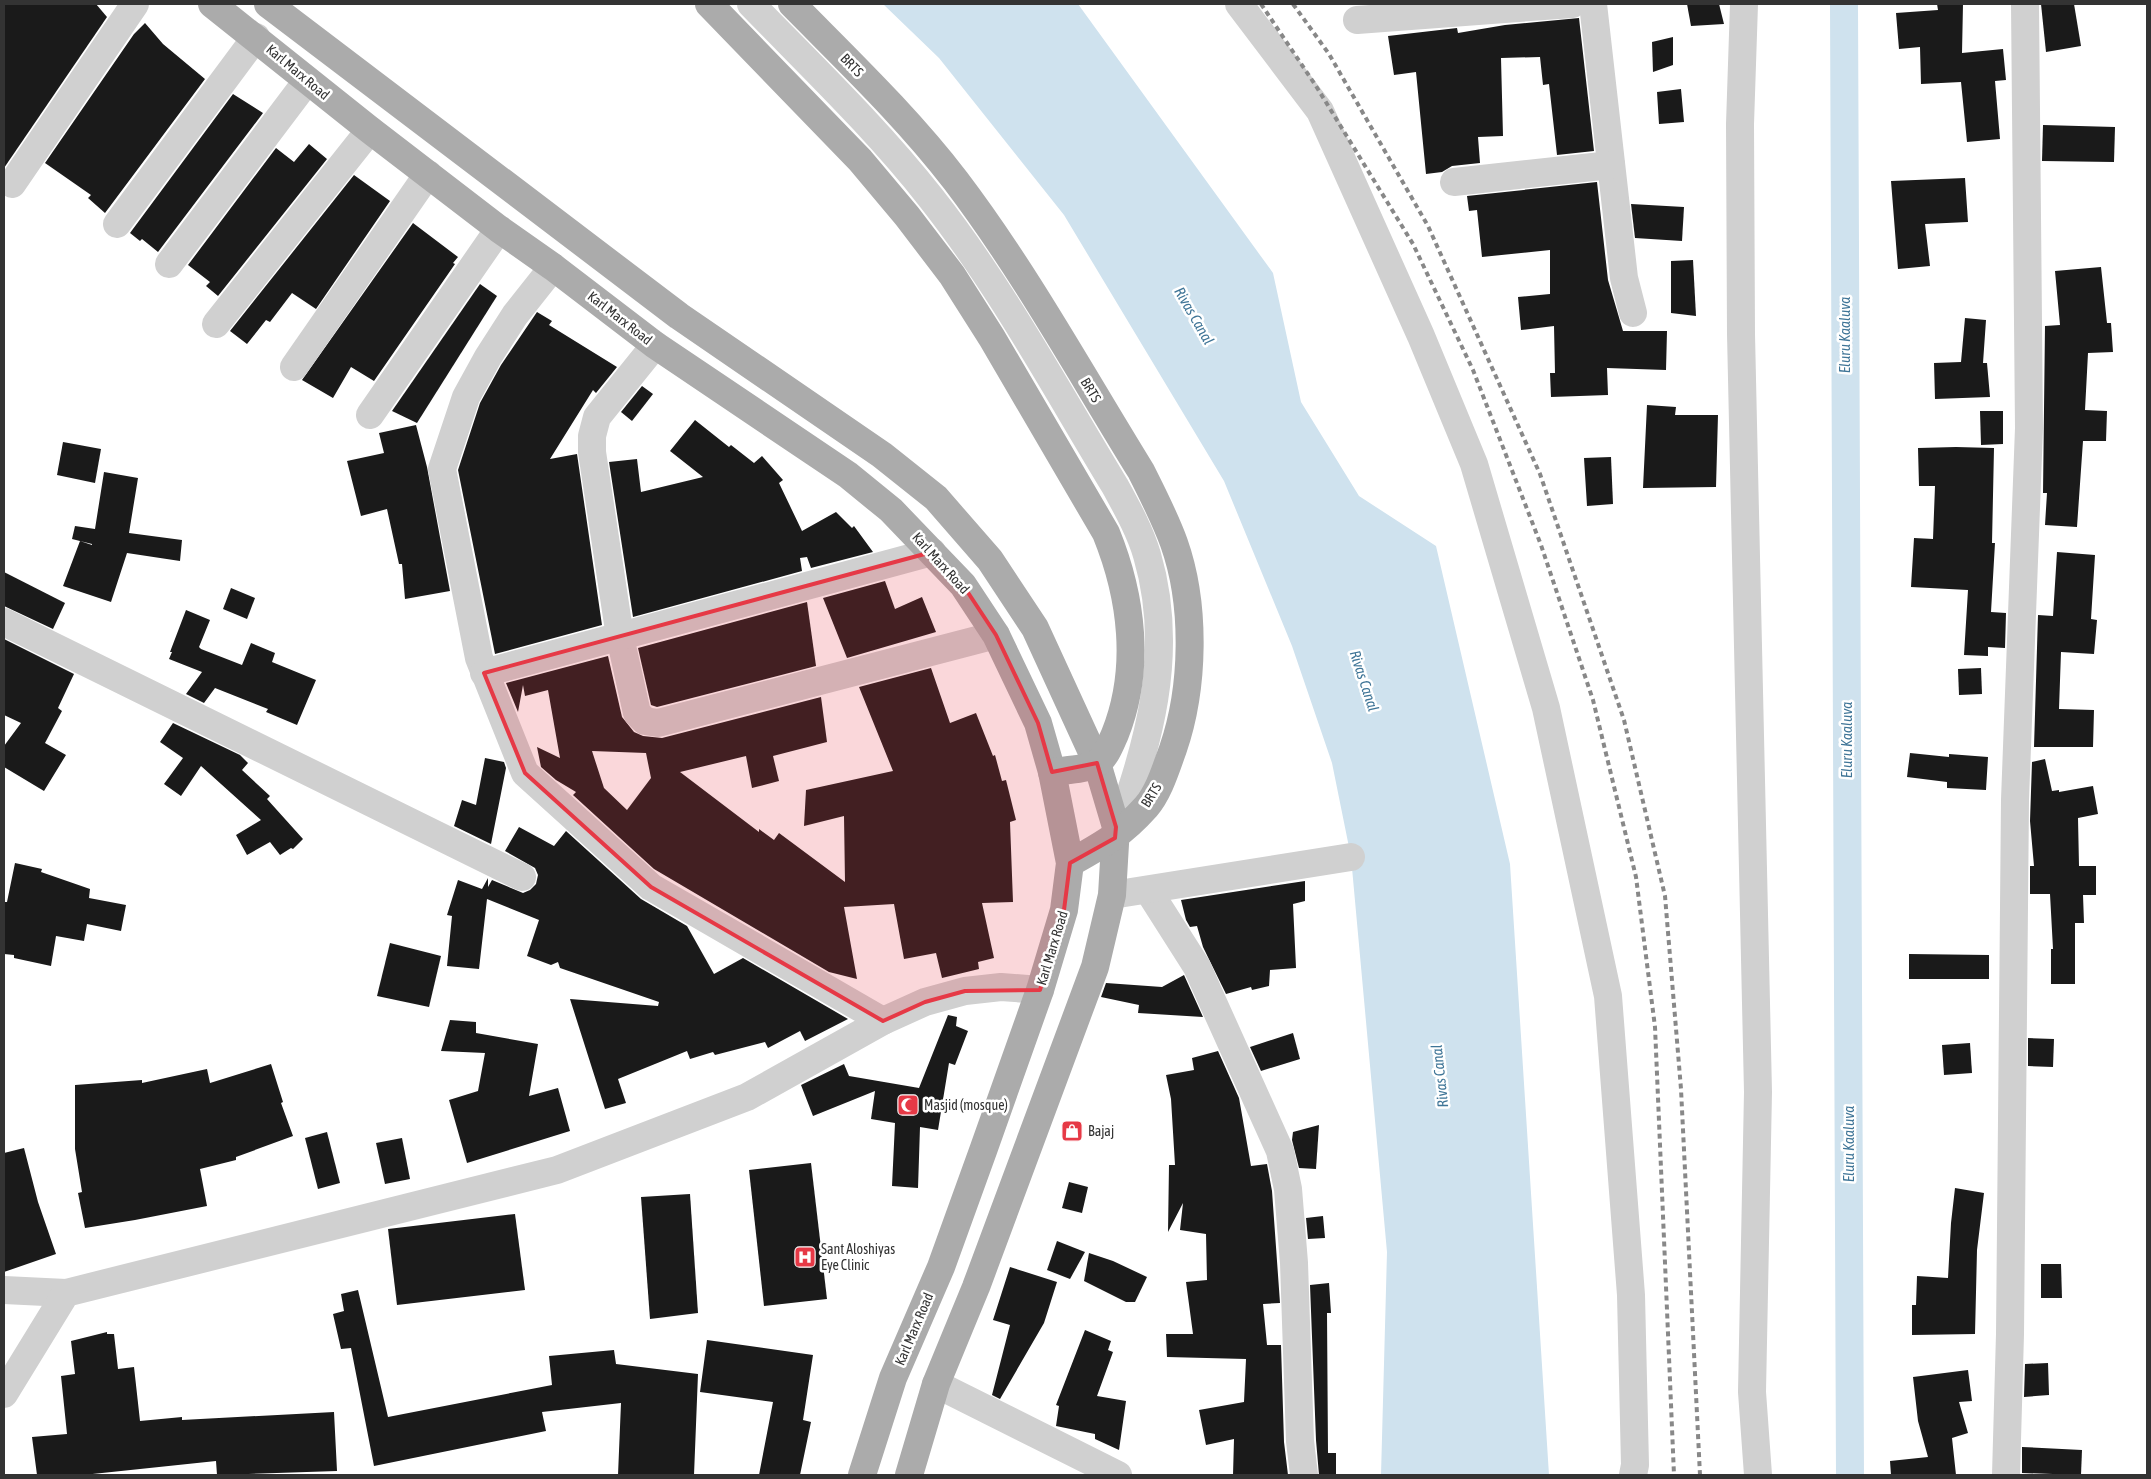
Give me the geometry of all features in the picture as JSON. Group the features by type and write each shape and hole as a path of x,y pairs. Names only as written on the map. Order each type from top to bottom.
{"main road":[{"name":"Karl Marx Road","path":"212,4 256,37 307,81 499,229 554,267 655,345 848,474 892,510 963,585 996,635 1038,723 1052,772 1070,863 1064,910 1040,990 941,1267 893,1378 862,1475"},
{"path":"268,4 679,316 882,455 936,498 990,560 1036,628 1097,763 1116,828 1116,838 1112,895 1095,967 1081,1009 976,1287 936,1384 909,1475"},
{"path":"709,4 860,160 935,253 992,338 1106,533 1118,563 1124,590 1130,622 1130,658 1123,712 1107,752 1097,763"},
{"name":"BRTS","path":"792,4 904,120 955,180 1000,242 1141,471 1175,545 1184,581 1189,661 1180,727 1166,770 1147,805 1116,838 1070,863"},
{"name":"BRTS","path":"1052,772 1097,763"}],"street":[{"path":"12,184 135,4"},
{"name":"BRTS","path":"750,4 876,133 931,198 976,258 1115,486 1133,521 1147,554 1154,585 1159,621 1159,659 1152,719 1139,768 1116,838"},
{"path":"1239,4 1320,111 1421,336 1474,464 1546,708 1608,996 1632,1295 1635,1465 1633,1475"},
{"path":"1357,20 1572,4"},
{"path":"1593,4 1624,278 1634,313"},
{"path":"1744,4 1740,124 1740,334 1758,1092 1752,1392 1758,1475"},
{"path":"2006,1475 2010,1334 2015,800 2029,428 2025,4"},
{"path":"117,224 256,37"},
{"path":"169,264 307,81"},
{"path":"216,324 370,130"},
{"path":"1454,182 1612,165"},
{"path":"294,367 428,174"},
{"path":"370,415 499,229"},
{"path":"554,267 516,315 488,357 466,396 442,469 479,658 525,773 651,887 883,1021"},
{"path":"655,345 597,416 592,436 593,462 620,636 637,713 645,722 658,723 996,635"},
{"path":"484,673 932,552"},
{"path":"4,622 522,877"},
{"name":"BRTS","path":"1097,763 1125,758 1133,751 1152,719"},
{"path":"1112,895 1351,857"},
{"path":"1148,890 1197,967 1280,1151 1288,1189 1294,1263 1300,1441 1304,1475"},
{"path":"4,1290 66,1293 556,1170 747,1097 883,1021 924,1002 965,991 1001,988 1040,990"},
{"path":"4,1394 66,1293"},
{"path":"936,1384 1118,1475"}],"highlighted area":[{"path":"932,552 963,585 996,635 1038,723 1052,772 1097,763 1116,827 1115,838 1070,863 1064,910 1040,990 965,991 925,1002 883,1021 651,887 525,773 484,673"}],"water":[{"name":"Rivas Canal","path":"883,4 1078,4 1273,273 1301,402 1359,496 1436,546 1510,864 1549,1475 1381,1475 1387,1252 1351,857 1332,763 1292,646 1224,481 1064,215 939,58"}],"building":[{"path":"4,4 96,4 107,17 4,168"},
{"path":"1687,4 1719,4 1724,24 1691,26"},
{"path":"1937,4 1963,4 1962,53 2003,49 2006,80 1995,81 2000,139 1967,142 1961,82 1921,84 1920,47 1899,49 1896,13 1938,10"},
{"path":"2041,4 2074,4 2081,46 2046,52"},
{"path":"1579,18 1594,151 1557,155 1549,84 1543,85 1540,57 1501,58 1503,136 1478,137 1480,163 1452,166 1442,172 1426,174 1416,72 1394,75 1388,36 1457,28 1458,33 1505,25"},
{"path":"145,23 163,44 205,79 105,213 88,198 91,195 45,163 134,34"},
{"path":"1673,37 1673,65 1653,72 1652,42"},
{"path":"1681,89 1684,122 1659,124 1657,92"},
{"path":"233,94 263,113 158,252 142,239 140,241 130,233"},
{"path":"2043,125 2115,127 2114,162 2042,161"},
{"path":"309,144 327,159 218,296 206,286 210,282 188,265 276,148 294,162"},
{"path":"354,175 390,201 316,309 292,293 270,322 266,320 247,344 230,331"},
{"path":"1965,178 1968,222 1925,224 1930,266 1898,269 1891,181"},
{"path":"1597,182 1608,280 1623,331 1667,331 1666,370 1607,368 1608,395 1551,397 1550,373 1555,373 1554,326 1521,330 1518,297 1550,294 1550,250 1482,257 1477,210 1469,211 1467,196"},
{"path":"1631,204 1684,207 1682,241 1635,238"},
{"path":"413,223 458,257 453,263 455,264 374,381 351,367 333,398 302,380"},
{"path":"1693,260 1696,316 1671,313 1671,261"},
{"path":"2101,267 2107,323 2111,323 2113,352 2088,353 2085,410 2107,411 2106,441 2083,441 2077,527 2045,525 2047,493 2043,493 2045,326 2060,325 2055,271"},
{"path":"480,284 497,296 417,423 392,411"},
{"path":"537,312 552,321 549,325 617,367 596,393 593,390 550,459 577,454 602,625 495,654 458,470 480,403 501,365"},
{"path":"1965,318 1986,320 1983,363 1987,363 1990,397 1935,399 1934,363 1961,362"},
{"path":"642,386 653,394 632,421 621,412"},
{"path":"1647,405 1676,407 1675,415 1718,415 1716,487 1643,488"},
{"path":"1980,411 2003,411 2003,444 1981,445"},
{"path":"695,420 729,447 731,445 754,463 762,456 783,480 779,483 802,531 836,512 852,528 854,526 873,552 811,568 807,557 800,558 802,571 633,617 609,462 637,459 641,492 703,477 670,451"},
{"path":"416,425 427,467 450,591 405,599 402,564 399,564 387,509 361,516 347,461 384,453 379,433"},
{"path":"63,442 101,449 95,483 57,475"},
{"path":"1918,448 1994,448 1992,543 1995,543 1991,612 2006,613 2005,648 1988,647 1988,656 1964,655 1968,590 1911,587 1914,538 1933,539 1935,486 1919,486"},
{"path":"1611,457 1613,504 1587,506 1584,458"},
{"path":"104,472 138,478 129,533 182,540 180,561 127,553 111,602 63,586 80,541 72,539 75,526 95,529"},
{"path":"2057,552 2095,555 2091,619 2097,620 2094,654 2061,652 2059,709 2094,710 2093,747 2034,747 2038,615 2053,616"},
{"path":"4,572 65,603 53,629 4,606"},
{"path":"885,581 895,609 922,597 936,632 847,658 823,598"},
{"path":"231,588 255,598 247,619 223,609"},
{"path":"807,602 816,666 657,707 651,705 638,648"},
{"path":"186,610 210,620 199,647 201,649 242,665 251,643 275,653 272,662 316,680 297,725 266,712 268,709 215,688 204,703 186,694 202,672 169,659"},
{"path":"4,639 74,674 58,708 62,711 45,743 66,755 44,791 4,767 4,746 21,723 4,715"},
{"path":"608,656 622,717 634,732 643,736 662,738 821,697 827,742 773,756 779,781 752,788 746,756 680,772 759,832 759,829 774,840 779,833 845,882 844,816 804,826 806,790 893,771 859,687 931,668 950,723 976,713 993,756 995,755 1002,781 1006,780 1016,820 1010,822 1013,902 982,903 994,958 978,962 979,969 942,978 936,953 904,959 894,904 844,907 857,979 829,972 654,869 573,795 576,792 556,780 541,767 537,747 560,758 548,690 525,696 523,685 518,712 506,683","holes":["592,751 646,753 651,778 627,810 604,788"]},
{"path":"1981,668 1982,694 1959,695 1958,669"},
{"path":"173,723 240,755 248,763 242,770 270,796 267,799 303,839 293,849 291,848 280,855 270,842 247,855 236,835 261,820 201,766 181,796 164,784 183,758 160,742"},
{"path":"1910,753 1949,757 1949,754 1988,757 1986,790 1947,788 1947,782 1907,777"},
{"path":"485,758 504,762 506,768 491,844 454,826 462,800 476,805"},
{"path":"2045,759 2052,791 2059,790 2059,792 2093,786 2098,814 2078,818 2079,866 2096,866 2096,895 2083,895 2084,923 2075,923 2075,984 2051,984 2051,949 2053,949 2050,894 2030,894 2030,866 2034,866 2030,821 2032,762"},
{"path":"519,827 554,846 566,831 641,899 687,926 714,974 743,958 848,1019 805,1041 800,1031 768,1048 765,1042 715,1055 713,1052 690,1059 687,1051 618,1079 626,1103 605,1109 570,999 658,1006 659,1002 560,968 558,962 551,965 527,956 539,920 487,899 479,969 447,966 452,916 447,915 458,880 482,889 488,878 488,887 492,880 523,893 530,890 536,884 538,875 535,868 505,851"},
{"path":"15,863 42,869 41,872 90,889 89,898 126,905 121,931 87,924 84,941 56,936 51,966 14,958 14,955 4,954 4,902 7,902"},
{"path":"1305,881 1305,901 1293,904 1296,968 1270,970 1269,986 1252,990 1251,987 1226,994 1203,947 1197,926 1190,927 1186,920 1181,900"},
{"path":"390,943 441,956 429,1007 377,996"},
{"path":"1909,954 1989,955 1989,979 1909,979"},
{"path":"1184,975 1203,1017 1138,1013 1139,1005 1101,997 1106,983 1162,987"},
{"path":"948,1015 957,1017 956,1026 968,1031 955,1065 949,1063 938,1130 920,1127 918,1188 892,1186 895,1123 871,1119 875,1091 813,1116 801,1085 844,1064 849,1076 919,1088"},
{"path":"450,1020 476,1022 476,1033 538,1044 529,1096 558,1088 570,1131 467,1163 449,1100 478,1091 485,1053 441,1051"},
{"path":"1293,1033 1300,1059 1261,1071 1250,1047"},
{"path":"2028,1038 2054,1039 2053,1067 2028,1066"},
{"path":"1970,1043 1972,1073 1944,1075 1942,1045"},
{"path":"1218,1051 1239,1098 1251,1166 1267,1164 1272,1191 1280,1303 1263,1304 1267,1345 1281,1345 1284,1442 1288,1475 1233,1475 1234,1439 1206,1445 1199,1410 1244,1402 1246,1359 1167,1357 1166,1334 1193,1334 1186,1282 1207,1280 1206,1234 1180,1230 1183,1203 1168,1232 1169,1165 1175,1165 1171,1099 1166,1075 1194,1070 1192,1058"},
{"path":"271,1064 283,1102 281,1103 293,1136 236,1157 236,1160 200,1169 207,1206 85,1228 78,1193 82,1192 75,1149 75,1085 142,1080 142,1083 207,1069 210,1083"},
{"path":"1319,1125 1316,1169 1299,1168 1292,1140 1293,1132"},
{"path":"327,1132 340,1183 318,1189 305,1138"},
{"path":"402,1138 410,1179 385,1184 376,1143"},
{"path":"24,1148 38,1202 56,1254 4,1272 4,1153"},
{"path":"811,1163 827,1299 764,1306 749,1170"},
{"path":"1069,1182 1088,1187 1082,1213 1062,1208"},
{"path":"1955,1188 1984,1193 1977,1250 1975,1334 1912,1335 1912,1305 1916,1305 1917,1276 1948,1278"},
{"path":"690,1194 698,1313 650,1319 641,1197"},
{"path":"515,1214 525,1290 397,1305 388,1229"},
{"path":"1323,1216 1325,1238 1308,1239 1306,1218"},
{"path":"1057,1241 1085,1252 1070,1279 1047,1270"},
{"path":"1089,1253 1113,1261 1147,1277 1135,1302 1126,1302 1084,1281"},
{"path":"2041,1264 2061,1264 2062,1298 2041,1298"},
{"path":"1010,1267 1057,1282 1044,1323 1000,1399 992,1395 1010,1325 993,1320"},
{"path":"1329,1283 1331,1313 1327,1313 1328,1453 1336,1453 1336,1475 1319,1475 1310,1285"},
{"path":"358,1290 388,1417 552,1385 549,1356 614,1350 616,1364 698,1374 694,1475 618,1475 621,1403 542,1412 546,1431 374,1466 351,1348 341,1349 333,1314 344,1311 341,1294"},
{"path":"1085,1330 1111,1341 1108,1350 1113,1352 1097,1396 1126,1401 1119,1450 1095,1439 1095,1434 1056,1426 1059,1406 1056,1405"},
{"path":"107,1332 107,1334 114,1334 118,1369 134,1367 140,1421 182,1417 182,1420 334,1412 337,1471 217,1475 216,1461 83,1475 37,1475 32,1437 67,1434 61,1376 75,1374 71,1341"},
{"path":"707,1340 813,1355 803,1420 811,1422 800,1475 759,1475 773,1402 700,1392"},
{"path":"2048,1363 2049,1395 2024,1397 2025,1364"},
{"path":"1968,1370 1972,1401 1959,1402 1968,1433 1952,1438 1956,1475 1891,1475 1890,1461 1928,1457 1918,1421 1913,1377"},
{"path":"2022,1447 2082,1450 2081,1475 2022,1473"}],"waterway":[{"name":"Eluru Kaaluva","path":"1844,4 1850,1475"}],"railway":[{"path":"1261,4 1316,86 1413,244 1473,370 1541,545 1593,700 1636,877 1655,1027 1674,1475"},
{"path":"1293,4 1329,54 1428,226 1540,474 1624,720 1665,896 1681,1089 1700,1475"}],"place":[{"name":"Masjid (mosque)","path":"908,1105"},
{"name":"Bajaj","path":"1072,1131"},
{"name":"Sant Aloshiyas Eye Clinic","path":"805,1257"}]}
